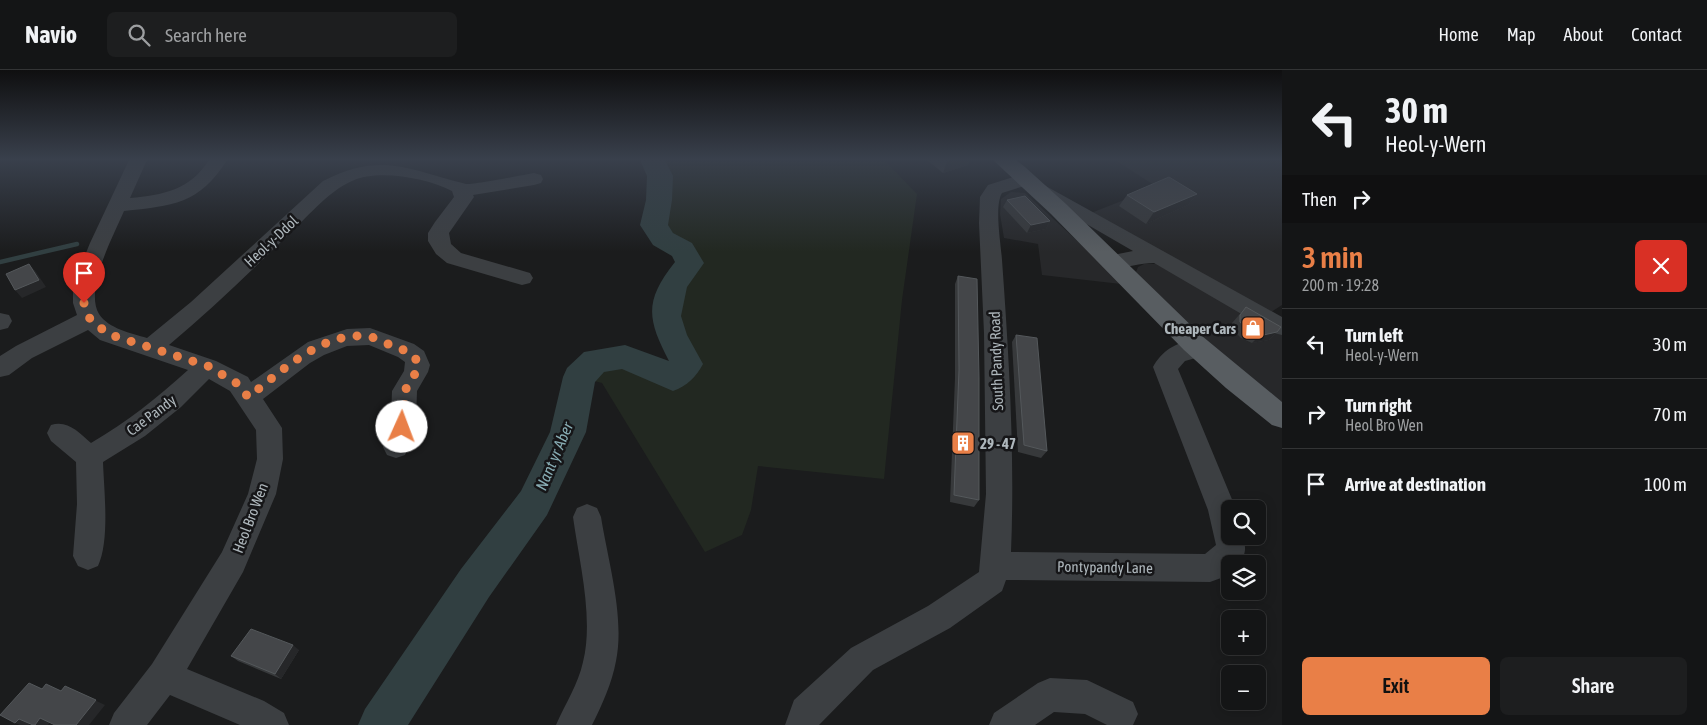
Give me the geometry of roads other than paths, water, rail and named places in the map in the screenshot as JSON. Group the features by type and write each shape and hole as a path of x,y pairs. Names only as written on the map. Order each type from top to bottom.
{"main road":[{"path":"1038,191 1198,349 1248,392 1282,417"}],"street":[{"path":"0,368 24,352 90,319 84,303 84,286 100,243 124,191"},
{"path":"117,206 156,201 190,191"},
{"name":"Heol-y-Ddol","path":"150,349 199,308 324,191"},
{"path":"468,191 462,192 464,197 462,203 441,225 439,243 445,252 454,258 522,278"},
{"name":"South Pandy Road","path":"994,191 990,197 989,223 996,333 1000,494 996,566"},
{"path":"1044,191 1282,327"},
{"path":"1111,262 1142,256 1158,256"},
{"name":"Heol Bro Wen","path":"90,319 108,334 208,366 238,384 269,428 270,459 262,494 233,562 164,676 126,725"},
{"path":"248,397 304,355 328,343 347,337 365,336 379,340 412,354 417,361 418,368 406,389 403,402 405,412 396,447"},
{"name":"Pontypandy Lane","path":"996,566 1210,568 1232,550 1222,510 1165,367 1177,354 1198,349"},
{"name":"Cae Pandy","path":"89,457 143,423 172,400 208,366"},
{"path":"60,433 89,457 91,504 88,556"},
{"path":"572,725 583,709 601,656 600,611 588,517"},
{"path":"802,725 806,712 862,659 939,616 990,581 996,566"},
{"path":"164,676 252,714 272,725"},
{"path":"1006,725 1050,695 1087,697 1121,714"}],"waterway":[{"name":"Nant yr Aber","path":"381,725 475,583 534,503 568,432 579,377 595,361 625,357 673,378 687,364 671,335 666,316 673,285 690,263 682,250 663,239 654,225 659,191"},
{"path":"0,262 77,244"}],"place":[{"name":"Cheaper Cars","path":"1253,328"},
{"name":"29 - 47","path":"963,443"}]}
